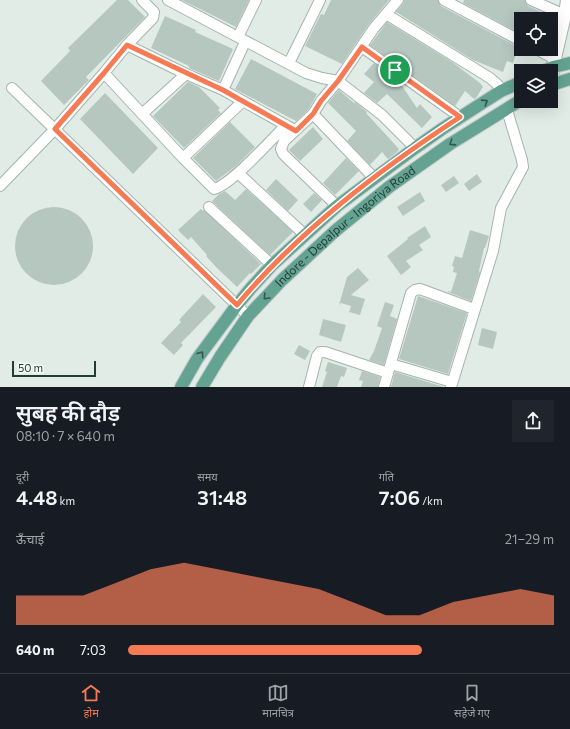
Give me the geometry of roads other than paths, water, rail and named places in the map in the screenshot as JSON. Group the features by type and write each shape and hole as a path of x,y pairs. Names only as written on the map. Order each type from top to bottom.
{"main road":[{"path":"558,64 570,63"},
{"path":"558,82 570,79"},
{"name":"Indore - Depalpur - Ingoriya Road","path":"181,387 197,359 237,305 272,265 338,206 374,178 460,117 514,86"},
{"name":"Indore - Depalpur - Ingoriya Road","path":"202,387 220,357 248,316 282,280 335,230 407,174 450,144 514,105"}],"street":[{"path":"0,186 55,129 127,45 153,18 153,10 142,0"},
{"path":"168,0 306,73 338,81 382,115 415,148"},
{"path":"223,90 256,0"},
{"path":"289,63 320,0"},
{"path":"338,206 283,154 281,149 284,141 313,114 321,101 338,81 374,28 398,0"},
{"path":"444,0 514,37"},
{"path":"531,0 565,15"},
{"path":"551,64 565,15 567,0"},
{"path":"386,14 490,78 498,85 501,92"},
{"path":"127,45 186,74 223,90 296,131"},
{"path":"362,47 460,117"},
{"path":"543,56 550,64"},
{"path":"104,73 214,189 221,187 238,173 286,125"},
{"path":"142,114 186,74"},
{"path":"12,88 248,316"},
{"path":"183,158 243,101"},
{"path":"309,387 317,356 320,352 451,384 493,251 501,208 523,167 507,110"},
{"path":"313,114 374,178"},
{"path":"238,173 306,235"},
{"path":"209,207 272,265"},
{"path":"384,387 411,293 420,289 474,309"}]}
